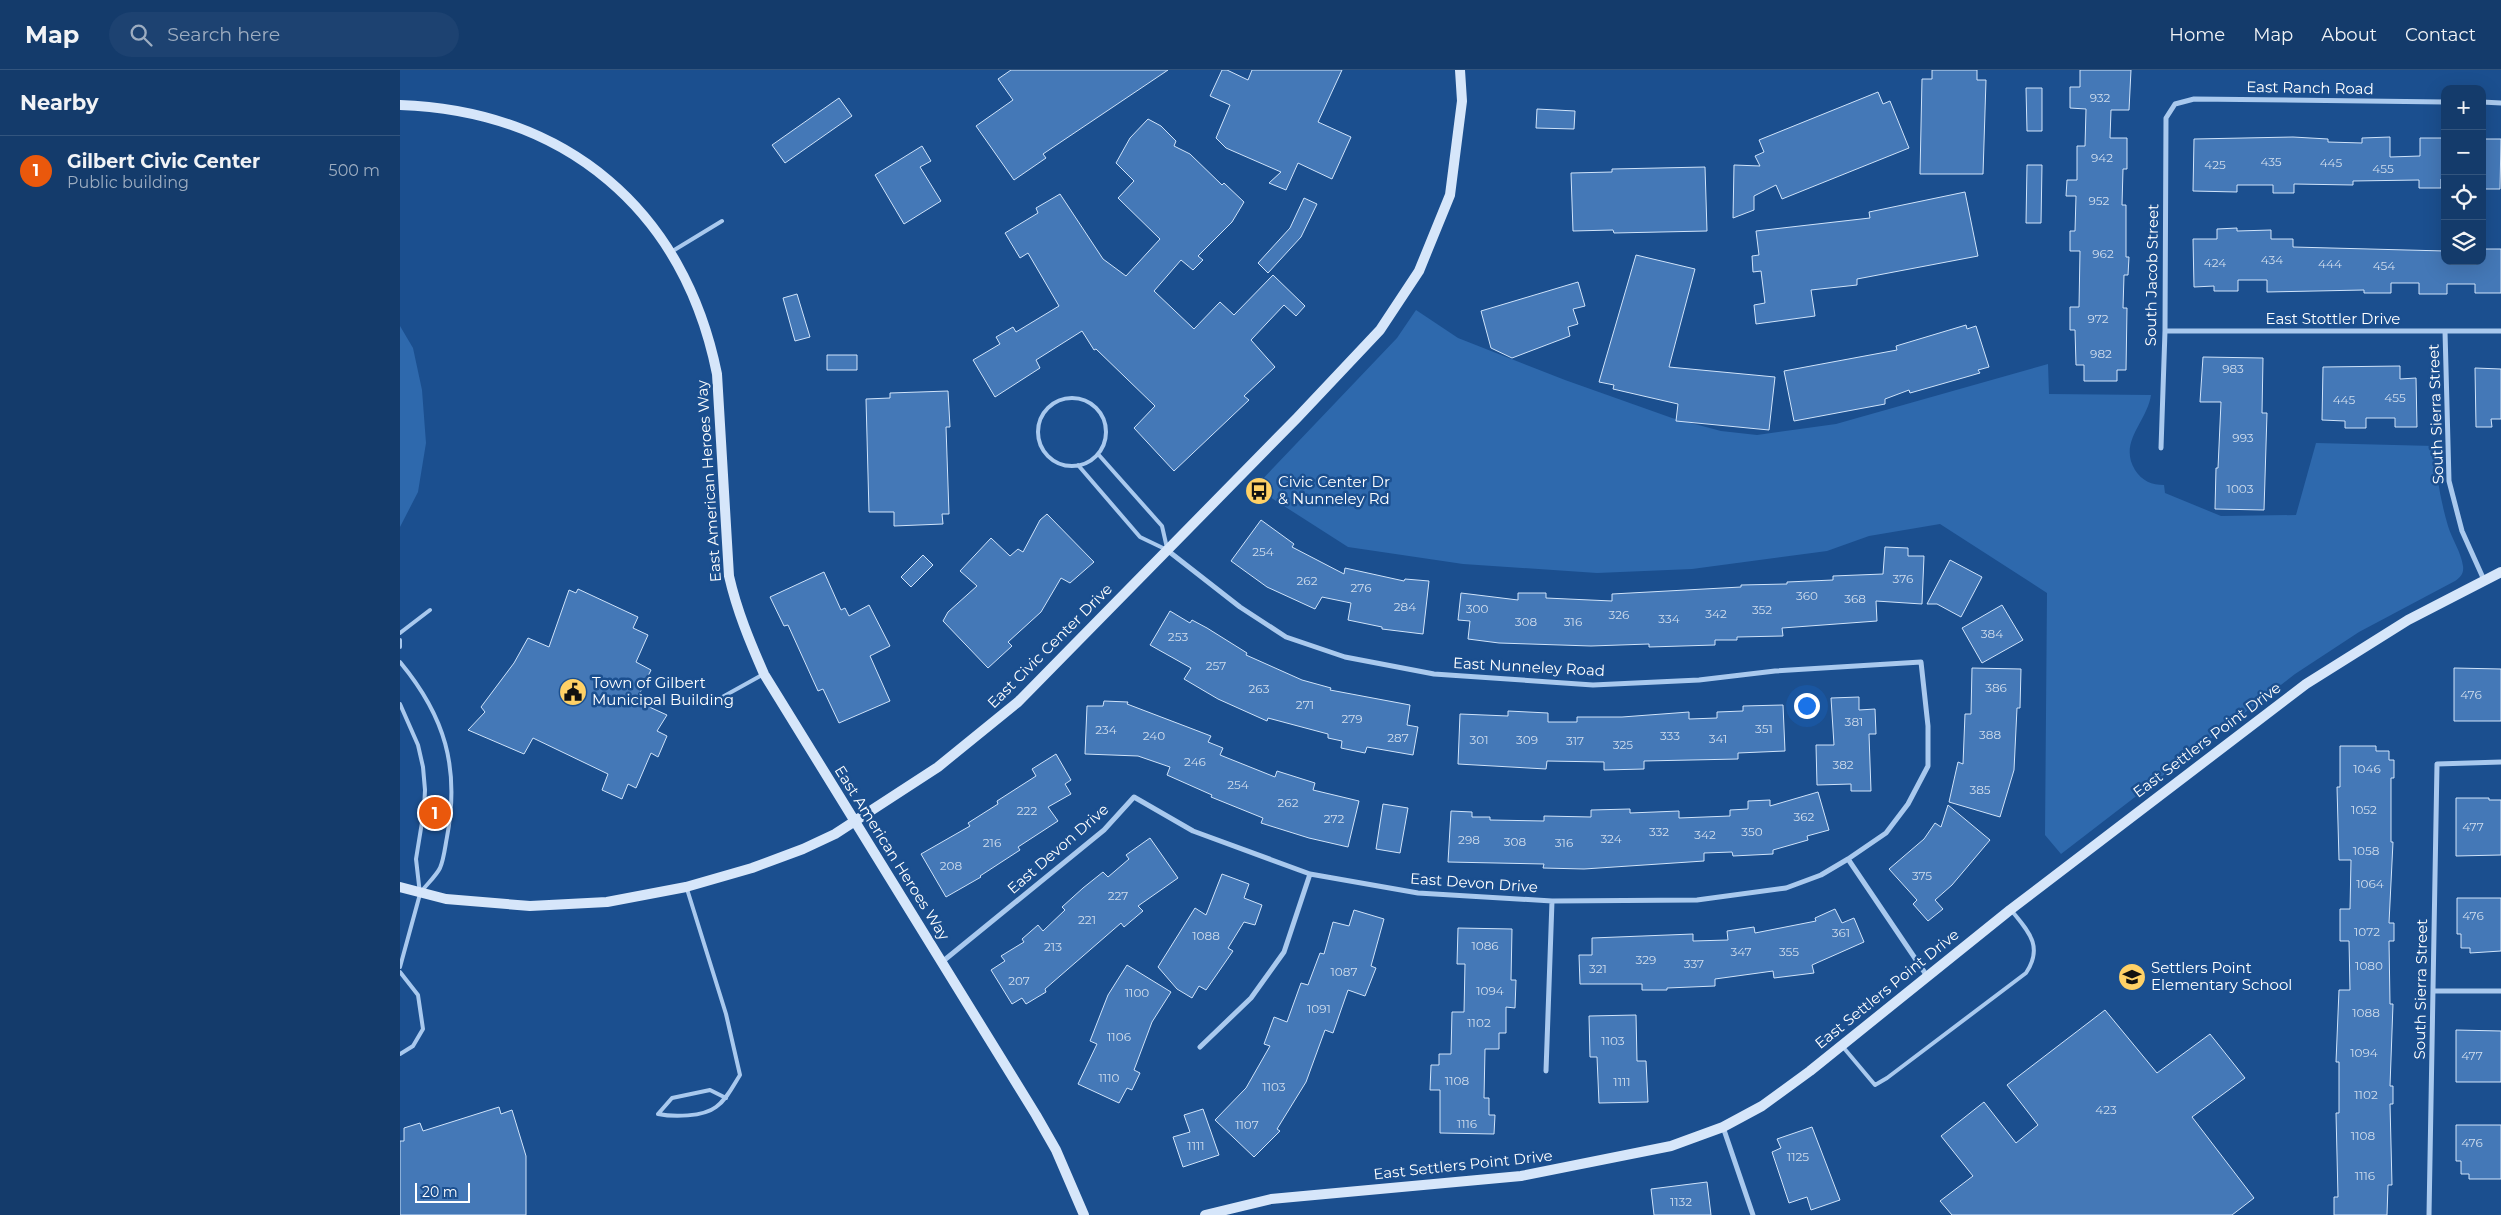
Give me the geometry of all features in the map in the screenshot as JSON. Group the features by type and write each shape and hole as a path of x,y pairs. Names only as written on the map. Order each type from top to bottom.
{"street":[{"name":"East Civic Center Drive","path":"400,887 420,894 446,899 530,906 599,903 686,887 752,868 803,849 855,822 938,767 1001,717 1365,347 1408,289 1432,244 1450,195 1460,128 1462,101 1460,70"},
{"name":"East Ranch Road","path":"2176,104 2194,99 2441,102"},
{"path":"2486,102 2501,103"},
{"name":"East American Heroes Way","path":"400,104 468,112 543,136 608,178 641,212 669,254 690,289 702,315 710,342 717,374 729,576 736,605 764,674 1056,1150 1084,1215"},
{"name":"South Jacob Street","path":"2161,448 2165,331 2166,118 2176,104"},
{"name":"East Stottler Drive","path":"2165,331 2501,331"},
{"name":"South Sierra Street","path":"2445,331 2449,481 2462,531 2484,580"},
{"name":"East Nunneley Road","path":"1167,550 1240,607 1286,637 1345,657 1434,674 1593,685 1699,680 1774,671 1921,662"},
{"name":"East Settlers Point Drive","path":"1205,1215 1271,1199 1521,1176 1671,1146 1723,1127 1762,1106 1842,1045 2010,910 2306,684 2374,639 2501,572"},
{"name":"East Devon Drive","path":"942,962 1104,830 1134,797 1193,831 1310,874 1418,893 1552,901 1697,900 1786,888 1821,875 1886,833 1908,804 1928,766 1928,726 1921,662"},
{"name":"South Sierra Street","path":"2429,1215 2437,764 2501,762"},
{"path":"1848,859 1927,976"},
{"path":"1200,1047 1251,998 1284,952 1310,874"},
{"path":"1546,1071 1552,901"},
{"path":"2433,991 2501,991"},
{"path":"1723,1127 1753,1215"}],"lane":[{"path":"669,254 722,221"},
{"path":"1081,399 1091,404 1105,422 1104,444 1098,454 1089,461 1078,465 1066,465 1047,455 1041,445 1039,435 1043,414 1050,406 1060,401 1081,399"},
{"path":"1098,454 1162,526 1167,550"},
{"path":"1078,465 1140,537 1167,550"},
{"path":"400,633 430,610"},
{"path":"400,640 400,648"},
{"path":"400,662 428,702 442,733 452,778 453,806 440,868 420,894"},
{"path":"717,700 764,674"},
{"path":"400,704 411,725 423,767 424,810 416,859 420,894 400,967"},
{"path":"686,887 726,1014 740,1075 726,1098 715,1109 677,1117 658,1114 672,1098 710,1090 726,1098"},
{"path":"1842,1045 1875,1085 1887,1078 2026,973 2033,962 2034,946 2030,933 2010,910"},
{"path":"400,972 418,995 423,1029 413,1046 400,1054"}],"shaded area":[{"path":"1416,310 1458,338 1565,380 1672,418 1721,431 1757,435 1836,424 2048,364 2049,394 2151,395 2135,432 2130,450 2135,470 2148,482 2164,485 2165,493 2221,516 2296,515 2316,443 2434,446 2443,506 2460,556 2463,571 2455,581 2359,632 2295,674 2061,854 2045,835 2047,593 1940,524 1869,536 1827,551 1692,569 1597,573 1463,564 1348,547 1273,499 1257,485 1397,338"},
{"path":"400,326 413,348 422,390 426,443 418,492 400,527"}],"building":[{"path":"1011,70 1168,70 1043,154 1046,158 1014,180 976,126 1013,100 998,79"},
{"path":"1222,70 1227,70 1248,80 1252,70 1342,70 1318,122 1351,137 1332,179 1298,163 1286,190 1269,183 1281,172 1226,148 1216,138 1230,105 1210,96"},
{"path":"1932,70 1977,70 1977,80 1986,80 1983,174 1920,174 1922,79 1932,79"},
{"path":"2080,70 2131,70 2129,110 2111,110 2110,138 2127,138 2127,169 2123,169 2122,205 2126,205 2126,257 2129,257 2128,275 2124,275 2123,308 2127,308 2126,370 2117,370 2117,381 2084,381 2084,365 2076,365 2075,330 2070,330 2070,307 2079,307 2080,251 2070,251 2070,231 2075,231 2076,196 2066,196 2067,180 2077,180 2077,146 2085,146 2086,109 2070,108 2070,87 2080,87"},
{"path":"2026,88 2042,88 2042,131 2027,131"},
{"path":"1878,92 1883,104 1890,101 1909,148 1782,199 1776,185 1754,196 1754,210 1733,218 1734,165 1760,166 1755,156 1764,152 1759,140"},
{"path":"839,98 852,116 785,163 772,145"},
{"path":"1537,109 1575,111 1574,129 1536,128"},
{"path":"1148,119 1161,126 1176,141 1174,146 1190,154 1222,185 1224,183 1244,202 1232,222 1198,256 1203,260 1193,270 1181,260 1154,291 1194,329 1220,302 1234,315 1273,275 1305,306 1296,316 1284,305 1251,340 1275,367 1244,396 1249,400 1174,471 1134,428 1155,406 1096,349 1094,350 1082,331 1036,360 1040,368 995,397 973,360 1000,344 996,337 1013,327 1016,332 1059,306 1028,253 1020,258 1005,233 1038,213 1036,208 1060,194 1103,259 1126,276 1160,239 1118,198 1134,181 1116,163 1130,138"},
{"path":"2293,137 2328,139 2328,142 2362,143 2362,138 2390,137 2390,157 2420,156 2420,138 2441,138 2441,188 2419,188 2419,180 2353,181 2353,185 2294,184 2294,193 2273,193 2273,185 2237,185 2237,192 2193,191 2194,139"},
{"path":"2486,139 2501,139 2500,189 2486,189"},
{"path":"922,146 931,161 920,167 941,201 904,224 875,175"},
{"path":"2027,165 2042,165 2041,223 2026,223"},
{"path":"1705,167 1707,231 1614,233 1613,230 1573,231 1571,173 1612,172 1612,169"},
{"path":"1965,192 1978,256 1857,279 1857,285 1811,290 1815,316 1756,324 1754,305 1765,303 1761,271 1753,272 1752,256 1759,255 1756,231 1870,218 1869,212"},
{"path":"1304,198 1317,204 1301,237 1268,273 1258,263 1290,228"},
{"path":"2237,228 2237,231 2271,230 2271,239 2293,239 2293,247 2441,251 2441,265 2486,265 2486,249 2501,249 2501,293 2475,293 2475,284 2447,284 2447,294 2419,294 2419,283 2391,283 2391,293 2364,293 2364,290 2267,292 2267,280 2238,280 2238,291 2214,291 2214,286 2194,287 2193,239 2217,239 2217,229"},
{"path":"1636,255 1695,269 1669,367 1775,377 1769,430 1676,421 1678,404 1613,389 1614,385 1599,382"},
{"path":"1578,282 1585,306 1573,309 1578,324 1568,327 1570,336 1512,358 1491,348 1481,311"},
{"path":"797,294 810,337 795,341 783,298"},
{"path":"1966,325 1967,329 1976,326 1989,367 1978,370 1980,373 1910,393 1909,390 1885,399 1885,404 1794,421 1784,371 1897,350 1896,346"},
{"path":"827,355 857,355 857,370 827,370"},
{"path":"2203,357 2263,358 2262,413 2267,413 2264,510 2215,509 2221,402 2200,402"},
{"path":"2400,366 2400,379 2416,378 2417,427 2395,427 2395,418 2366,418 2366,428 2345,428 2345,421 2322,420 2323,367"},
{"path":"2475,368 2501,369 2501,419 2491,419 2492,427 2476,427"},
{"path":"948,391 950,427 946,427 949,514 942,514 943,524 894,526 894,512 869,512 866,399 890,398 890,393"},
{"path":"1047,514 1094,562 1070,583 1061,578 1041,612 1008,642 1012,646 988,668 943,621 948,612 977,586 960,571 991,538 1010,556 1018,549 1023,552 1040,520"},
{"path":"1261,520 1294,544 1292,547 1344,574 1345,568 1404,581 1405,579 1429,581 1423,634 1382,629 1382,627 1348,620 1351,603 1322,597 1315,609 1267,587 1231,561"},
{"path":"1885,547 1908,548 1908,556 1924,556 1922,604 1876,601 1877,621 1782,628 1783,636 1737,637 1737,640 1715,640 1715,645 1649,647 1649,644 1591,646 1499,643 1468,639 1470,621 1458,620 1461,593 1518,600 1518,593 1546,593 1546,598 1612,601 1612,594 1741,587 1741,585 1787,584 1787,582 1833,580 1833,576 1883,574"},
{"path":"923,555 933,565 911,587 901,577"},
{"path":"1950,560 1982,577 1961,617 1937,604 1927,604"},
{"path":"824,572 841,610 845,608 849,616 869,605 890,646 870,656 890,701 839,723 823,689 818,691 788,625 784,626 770,597"},
{"name":"Town of Gilbert Municipal Building","path":"578,589 638,617 633,628 648,635 636,662 651,670 636,701 667,715 657,731 667,736 658,757 651,753 636,788 628,784 622,799 602,790 608,774 533,738 524,754 468,730 485,712 481,707 514,663 528,638 549,647 569,590 576,593"},
{"path":"2002,605 2023,640 1982,663 1962,628"},
{"path":"1170,611 1190,623 1192,620 1207,628 1247,653 1246,655 1302,680 1331,688 1330,690 1410,705 1407,725 1418,727 1413,755 1367,747 1365,753 1341,748 1342,741 1328,738 1328,734 1268,718 1267,721 1218,699 1184,679 1191,668 1150,645"},
{"path":"1972,668 2021,669 2020,708 2017,708 2014,770 2000,817 1949,802 1958,762 1963,764 1965,714 1971,714"},
{"path":"2454,668 2501,669 2501,721 2454,721"},
{"path":"1859,697 1859,710 1875,709 1876,734 1869,734 1871,791 1851,791 1851,784 1817,785 1816,745 1834,745 1831,698"},
{"path":"1104,701 1128,702 1127,704 1211,736 1208,742 1223,748 1220,755 1275,777 1277,771 1315,783 1313,790 1359,801 1348,847 1309,838 1261,823 1263,818 1211,797 1212,795 1167,775 1170,767 1138,756 1085,754 1087,706 1103,706"},
{"path":"1783,705 1785,751 1738,753 1738,759 1644,761 1644,769 1604,770 1604,762 1547,761 1546,769 1458,764 1460,714 1508,716 1508,711 1548,713 1548,722 1577,722 1577,717 1622,717 1689,712 1689,719 1717,718 1717,712 1743,711 1743,706"},
{"path":"2340,746 2376,746 2376,751 2389,751 2389,760 2394,760 2394,778 2391,778 2391,842 2393,842 2389,923 2394,923 2394,941 2389,941 2390,1004 2393,1004 2390,1086 2393,1086 2393,1104 2390,1104 2392,1185 2388,1185 2387,1215 2334,1215 2334,1197 2338,1197 2336,1113 2339,1113 2339,1062 2336,1062 2339,990 2350,990 2349,941 2340,941 2340,909 2350,909 2351,860 2339,860 2337,787 2340,787"},
{"path":"1056,754 1071,780 1065,784 1071,794 1048,807 1058,821 1018,847 1020,850 981,877 946,897 921,854 970,826 968,823 998,804 997,801 1036,776 1032,769"},
{"path":"1818,792 1829,830 1807,836 1808,840 1773,850 1773,854 1733,856 1732,852 1704,853 1704,861 1584,869 1543,868 1544,864 1448,862 1451,811 1472,812 1472,817 1490,817 1490,820 1544,821 1544,816 1591,817 1591,810 1630,809 1630,813 1679,811 1679,818 1730,816 1730,810 1748,809 1748,801 1770,800 1770,806"},
{"path":"2456,798 2501,800 2501,855 2456,856"},
{"path":"1383,804 1408,808 1400,853 1376,849"},
{"path":"1948,805 1990,840 1952,885 1935,900 1943,909 1928,921 1913,904 1917,900 1889,869 1924,839 1935,823 1941,827"},
{"path":"1150,838 1178,878 1138,906 1143,911 1124,927 1121,923 1045,989 1046,992 1026,1004 1022,998 1012,1004 991,970 1005,961 1001,956 1024,942 1022,939 1038,925 1043,931 1065,910 1062,907 1083,888 1103,872 1108,877 1129,859 1126,855"},
{"path":"1222,874 1249,884 1244,898 1262,905 1255,925 1244,922 1228,948 1233,951 1206,990 1199,986 1192,998 1177,989 1158,967 1195,908 1206,915"},
{"path":"2457,898 2501,898 2501,951 2470,953 2470,948 2461,948 2461,934 2457,934"},
{"path":"1835,909 1842,923 1854,918 1864,942 1812,965 1814,973 1774,978 1773,971 1715,979 1715,986 1667,988 1667,990 1642,990 1642,984 1580,984 1579,955 1592,955 1592,938 1693,934 1693,941 1728,940 1727,931 1754,927 1755,933 1816,921 1815,918"},
{"path":"1354,910 1384,919 1371,966 1376,968 1365,996 1348,990 1333,1033 1325,1030 1306,1082 1277,1129 1280,1131 1254,1157 1215,1120 1246,1088 1270,1046 1264,1044 1274,1017 1287,1022 1301,983 1308,985 1320,953 1324,954 1333,922 1349,926"},
{"path":"1458,928 1512,929 1511,980 1516,980 1515,1008 1506,1007 1506,1033 1499,1033 1499,1049 1485,1049 1484,1098 1489,1098 1489,1115 1495,1115 1494,1134 1440,1133 1440,1090 1430,1090 1431,1065 1439,1065 1439,1054 1451,1054 1452,1012 1464,1012 1465,964 1457,964"},
{"path":"1127,965 1171,992 1152,1022 1134,1070 1140,1073 1132,1090 1127,1088 1119,1103 1078,1084 1097,1044 1090,1041 1108,995"},
{"path":"2105,1010 2157,1073 2210,1034 2245,1078 2192,1117 2254,1198 2232,1215 1952,1215 1940,1201 1973,1176 1941,1136 1984,1102 2016,1143 2038,1125 2007,1085"},
{"path":"1636,1015 1637,1061 1646,1061 1648,1102 1599,1103 1597,1057 1590,1057 1589,1016"},
{"path":"2456,1030 2501,1031 2501,1082 2456,1082"},
{"path":"499,1107 501,1114 512,1110 526,1156 526,1215 400,1215 400,1141 404,1141 404,1128 420,1123 423,1131"},
{"path":"1203,1109 1219,1155 1183,1167 1173,1137 1190,1132 1184,1115"},
{"path":"2456,1125 2501,1125 2501,1179 2469,1179 2469,1174 2461,1174 2461,1161 2456,1161"},
{"path":"1812,1127 1840,1200 1811,1210 1807,1197 1789,1203 1772,1152 1781,1148 1777,1139"},
{"path":"1707,1182 1711,1215 1654,1215 1651,1189"}],"place":[{"name":"Civic Center Dr & Nunneley Rd","path":"1259,491"},
{"name":"Town of Gilbert Municipal Building","path":"573,692"},
{"name":"Gilbert Civic Center","path":"435,813"},
{"name":"Settlers Point Elementary School","path":"2132,977"}]}
